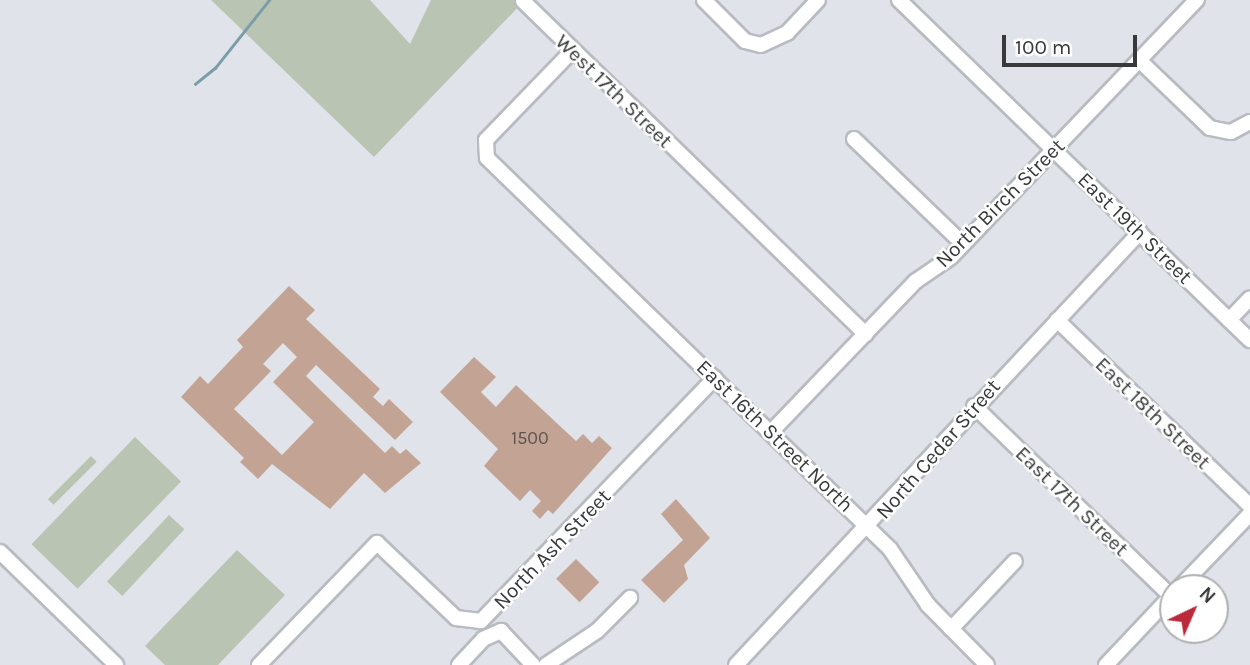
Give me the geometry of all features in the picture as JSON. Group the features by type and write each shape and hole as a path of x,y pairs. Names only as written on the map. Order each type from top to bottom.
{"street":[{"path":"704,0 746,41 761,45 777,41 818,0"},
{"name":"East 19th Street","path":"899,0 1250,340"},
{"name":"North Birch Street","path":"771,432 916,281 964,244 1197,0"},
{"name":"West 17th Street","path":"523,1 866,334"},
{"name":"East 16th Street North","path":"573,50 486,140 487,158 869,528 951,629 987,665"},
{"path":"1139,60 1206,125 1226,133 1250,122"},
{"path":"854,139 964,244"},
{"name":"North Cedar Street","path":"736,665 869,528 974,406 1140,232"},
{"path":"1229,320 1250,298"},
{"name":"East 18th Street","path":"1057,320 1250,506"},
{"name":"North Ash Street","path":"259,665 377,543 456,618 481,621 715,379"},
{"name":"East 17th Street","path":"974,406 1159,579"},
{"path":"1192,574 1250,514"},
{"path":"0,552 116,665"},
{"path":"951,629 1016,561"},
{"path":"546,665 597,631 630,598"},
{"path":"1106,665 1159,609"},
{"path":"458,665 483,639 500,631 533,665"}],"green space":[{"path":"211,0 370,0 410,44 431,0 525,0 374,157"},
{"path":"135,437 181,481 78,589 31,544"},
{"path":"91,456 97,462 54,505 48,499"},
{"path":"169,515 184,529 122,596 107,582"},
{"path":"237,550 285,595 218,665 165,665 145,646"}],"building":[{"path":"289,286 315,310 306,319 380,389 373,397 383,406 389,399 413,422 395,440 316,365 306,376 385,453 392,446 400,454 406,449 421,463 385,493 364,473 330,509 272,464 258,479 240,462 244,458 181,397 200,376 208,384 243,347 237,340","holes":["283,343 297,357 273,382 314,422 282,455 234,409 271,371 263,364"]},
{"path":"474,357 496,377 481,392 496,407 516,385 576,441 583,434 592,443 599,436 612,448 553,514 548,510 540,519 532,511 541,501 530,490 520,501 484,466 498,449 440,392"},
{"path":"676,499 710,538 684,565 688,579 664,603 641,580 683,540 661,514"},
{"path":"576,559 599,582 580,602 556,579"}],"waterway":[{"path":"195,84 215,68 269,0"}]}
